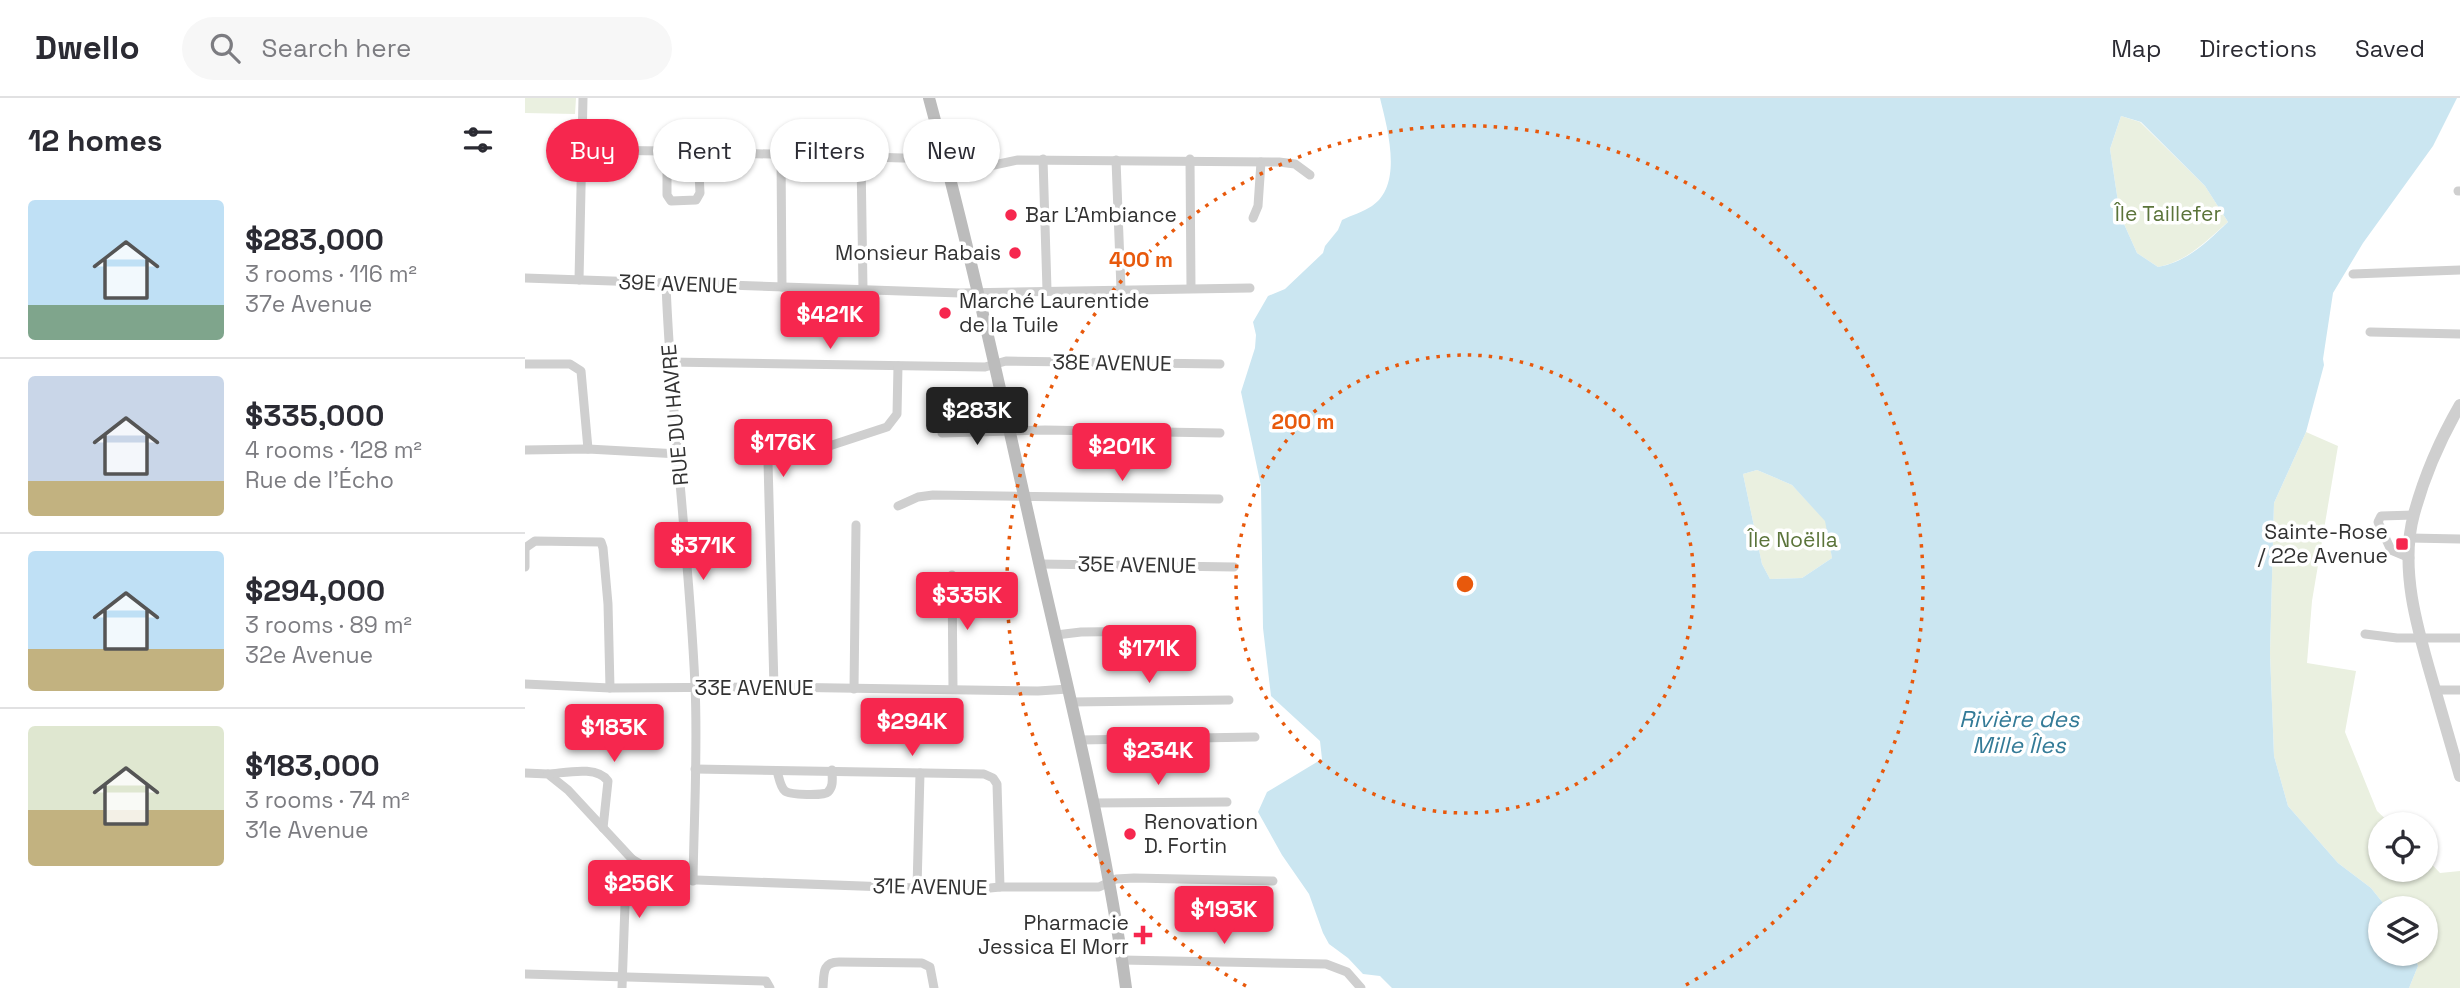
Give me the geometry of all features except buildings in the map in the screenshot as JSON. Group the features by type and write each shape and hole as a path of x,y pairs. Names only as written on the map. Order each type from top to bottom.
{"main road":[{"path":"929,98 935,119"},
{"path":"951,182 995,364 1094,803 1126,988"}],"street":[{"path":"582,119 583,98"},
{"path":"1043,159 1047,290"},
{"path":"1000,165 1018,160 1043,159 1190,159 1295,164 1310,175"},
{"path":"1190,159 1191,288"},
{"path":"1116,160 1121,289"},
{"path":"1253,218 1258,206 1261,162"},
{"path":"579,280 581,182"},
{"path":"667,182 667,195 671,201 686,202 696,200 699,182"},
{"path":"781,182 782,287"},
{"path":"861,182 863,289"},
{"path":"2353,274 2460,270"},
{"name":"39E AVENUE","path":"525,278 978,293 1250,288"},
{"name":"RUE DU HAVRE","path":"666,284 669,362 679,454 695,687 693,881"},
{"path":"2370,332 2460,334"},
{"name":"38E AVENUE","path":"669,362 985,367 1011,361 1220,364"},
{"path":"525,364 570,364 581,371 588,449"},
{"path":"774,687 768,462 770,455 774,452 817,450 887,427 897,414 898,366"},
{"path":"2460,405 2455,426 2414,514 2410,538 2410,578 2420,638 2457,757 2460,776"},
{"path":"942,433 1045,430 1220,433"},
{"path":"525,450 588,449 679,454"},
{"path":"898,506 928,496 1219,499"},
{"path":"2410,558 2391,550 2378,522 2381,516 2414,514"},
{"path":"854,689 856,525"},
{"path":"2410,538 2460,539"},
{"path":"525,566 525,548 535,541 601,542 608,604 610,688"},
{"name":"35E AVENUE","path":"1039,564 1234,567"},
{"path":"952,575 953,689"},
{"path":"1056,635 1075,632 1167,631"},
{"path":"2365,634 2460,638"},
{"name":"33E AVENUE","path":"525,684 610,688 774,687 1049,691 1069,695 1229,700"},
{"path":"2435,690 2460,690"},
{"path":"1080,740 1255,737"},
{"path":"695,769 984,774 993,778 997,784 1000,887"},
{"path":"777,771 783,790 788,794 824,794 833,783 832,771"},
{"path":"525,773 548,775 596,772 604,775 608,780 603,828"},
{"path":"917,888 920,774"},
{"name":"31E AVENUE","path":"548,775 568,790 632,859 670,879 970,890 1000,887 1099,887 1117,879 1135,878 1273,881"},
{"path":"1094,803 1227,802"},
{"path":"622,988 626,877 632,859"},
{"path":"1122,960 1327,964 1346,972 1361,988"},
{"path":"823,988 825,967 829,963 839,961 925,963 931,970 934,988"},
{"path":"525,974 766,981 770,988"}],"green space":[{"path":"525,98 576,98 575,114 525,113"},
{"name":"Île Taillefer","path":"2121,116 2140,122 2205,186 2228,222 2196,249 2169,264 2158,267 2137,253 2120,215 2110,149"},
{"path":"2306,432 2338,446 2312,601 2307,663 2356,671 2345,732 2378,812 2368,812 2368,882 2438,882 2438,871 2440,873 2460,871 2460,988 2409,988 2418,966 2438,966 2438,896 2377,896 2338,863 2288,806 2274,756 2270,653 2274,503"},
{"name":"Île Noëlla","path":"1757,470 1792,485 1826,521 1832,558 1802,578 1770,579 1762,564 1743,474"}],"water":[{"name":"Rivière des Mille Îles","path":"1380,98 2457,98 2433,146 2363,243 2333,293 2324,365 2306,432 2274,503 2270,653 2274,756 2288,806 2338,863 2377,896 2368,896 2368,966 2418,966 2409,988 1392,988 1380,976 1363,974 1329,944 1309,894 1282,855 1258,812 1267,792 1322,759 1320,741 1271,696 1263,628 1261,486 1241,392 1255,348 1253,322 1268,296 1285,289 1323,253 1342,220 1369,208 1382,197 1390,170 1389,139","holes":["2121,116 2141,122 2205,186 2228,222 2196,250 2178,261 2158,267 2137,253 2120,215 2110,149","1757,470 1792,485 1825,521 1832,558 1802,578 1770,579 1762,564 1743,474"]}],"place":[{"name":"Bar L'Ambiance","path":"1011,215"},
{"name":"Monsieur Rabais","path":"1015,253"},
{"name":"Marché Laurentide de la Tuile","path":"945,313"},
{"name":"Sainte-Rose / 22e Avenue","path":"2402,544"},
{"name":"Renovation D. Fortin","path":"1130,834"},
{"name":"Pharmacie Jessica El Morr","path":"1143,935"}]}
